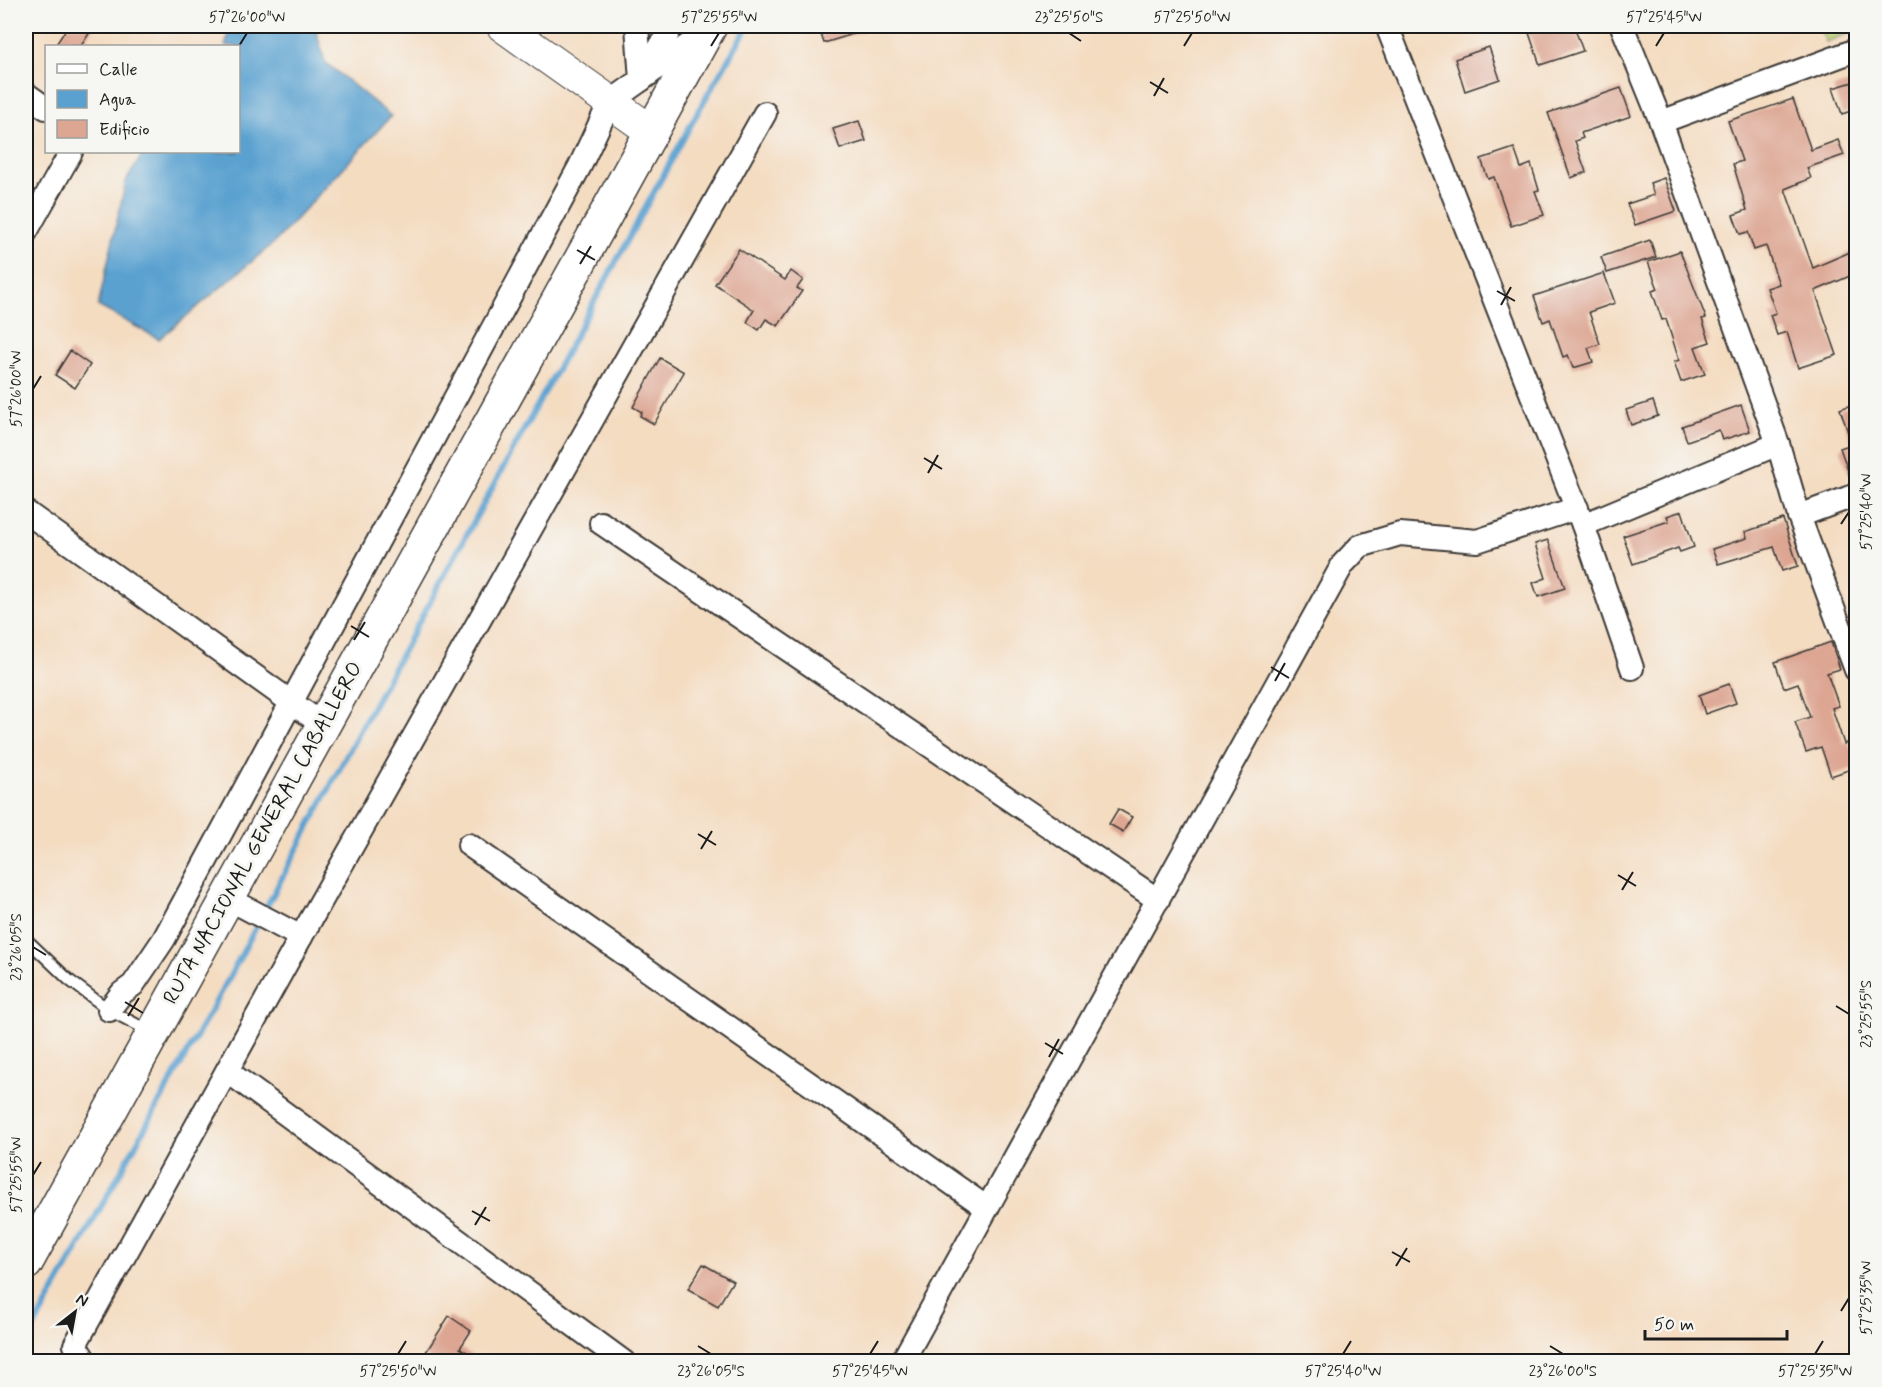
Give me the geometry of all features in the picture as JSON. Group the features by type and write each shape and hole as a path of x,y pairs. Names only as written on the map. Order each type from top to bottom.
{"highway":[{"name":"RUTA NACIONAL GENERAL CABALLERO","path":"26,1263 153,1033 239,904 323,725 708,29"}],"street":[{"path":"503,26 651,131"},
{"path":"637,26 641,81"},
{"path":"641,81 672,26"},
{"path":"1387,26 1580,517 1632,668"},
{"path":"1622,26 1661,122 1778,444 1799,516 1857,670"},
{"path":"109,1010 122,993 133,984 164,939 574,177 610,102 708,29"},
{"path":"1661,122 1857,50"},
{"path":"26,94 45,107"},
{"path":"86,1362 75,1345 227,1071 293,933 765,112"},
{"path":"26,232 70,153"},
{"path":"902,1362 1343,564 1360,546 1400,534 1478,541 1580,517 1778,444"},
{"path":"1799,516 1857,495"},
{"path":"26,512 323,725"},
{"path":"601,523 1158,900"},
{"path":"469,845 987,1208"},
{"path":"239,904 293,933"},
{"path":"227,1071 624,1362"}],"lane":[{"path":"26,939 69,980 109,1010 153,1033"}],"green space":[{"path":"1819,26 1856,26 1856,30 1826,42"}],"water":[{"path":"231,26 315,26 325,62 391,116 275,242 159,339 98,306 126,181 143,153 240,153 240,45 225,45"}],"building":[{"path":"68,26 94,26 82,45 56,45"},
{"path":"818,26 870,26 870,29 824,43"},
{"path":"1552,26 1574,26 1583,51 1540,65 1529,33"},
{"path":"1489,47 1500,79 1465,91 1455,59"},
{"path":"1853,82 1857,92 1857,109 1842,114 1833,88"},
{"path":"1621,88 1631,116 1581,133 1583,138 1575,141 1586,172 1571,178 1548,113"},
{"path":"1793,99 1811,150 1838,140 1844,155 1807,168 1811,178 1785,189 1813,268 1857,249 1857,273 1815,291 1837,355 1798,368 1787,332 1777,335 1770,315 1776,313 1767,288 1779,284 1766,246 1754,250 1748,232 1740,234 1733,215 1747,210 1733,164 1742,161 1728,121"},
{"path":"859,121 866,141 840,149 833,129"},
{"path":"1514,148 1521,168 1531,164 1539,190 1535,191 1544,215 1511,226 1494,177 1488,179 1481,159"},
{"path":"1664,178 1676,211 1635,225 1627,204 1654,195 1650,183"},
{"path":"1650,240 1656,257 1607,273 1601,257"},
{"path":"739,249 785,280 791,271 803,280 797,288 802,291 778,326 766,319 759,330 747,322 754,310 715,284"},
{"path":"1680,251 1706,318 1702,319 1710,342 1695,347 1705,374 1681,382 1674,362 1679,360 1666,319 1662,320 1652,291 1658,289 1648,262"},
{"path":"1604,273 1615,303 1589,312 1600,344 1588,348 1593,362 1573,368 1568,355 1563,357 1550,319 1543,322 1534,296"},
{"path":"70,351 90,365 75,388 55,375"},
{"path":"660,358 684,372 654,424 640,416 642,412 633,407"},
{"path":"1653,401 1658,416 1631,425 1626,410"},
{"path":"1857,403 1857,482 1852,482 1840,448 1852,444 1840,409"},
{"path":"1741,405 1750,431 1722,440 1719,430 1687,441 1682,426"},
{"path":"1682,511 1694,547 1680,552 1678,548 1633,564 1623,536 1669,521 1667,516"},
{"path":"1783,519 1798,566 1782,571 1774,547 1718,564 1712,549 1747,538 1745,532"},
{"path":"1548,540 1565,588 1538,597 1533,583 1546,578 1535,544"},
{"path":"1831,642 1840,669 1827,673 1839,706 1832,708 1844,744 1849,742 1857,767 1831,776 1821,747 1806,752 1795,722 1810,717 1798,683 1784,688 1775,662"},
{"path":"1729,684 1736,703 1705,714 1699,695"},
{"path":"1118,809 1132,817 1123,832 1109,824"},
{"path":"703,1264 733,1281 718,1306 688,1289"},
{"path":"449,1316 471,1331 460,1348 483,1362 434,1362 424,1355"}],"waterway":[{"path":"26,1341 228,980 368,715 700,108 748,26"}]}
